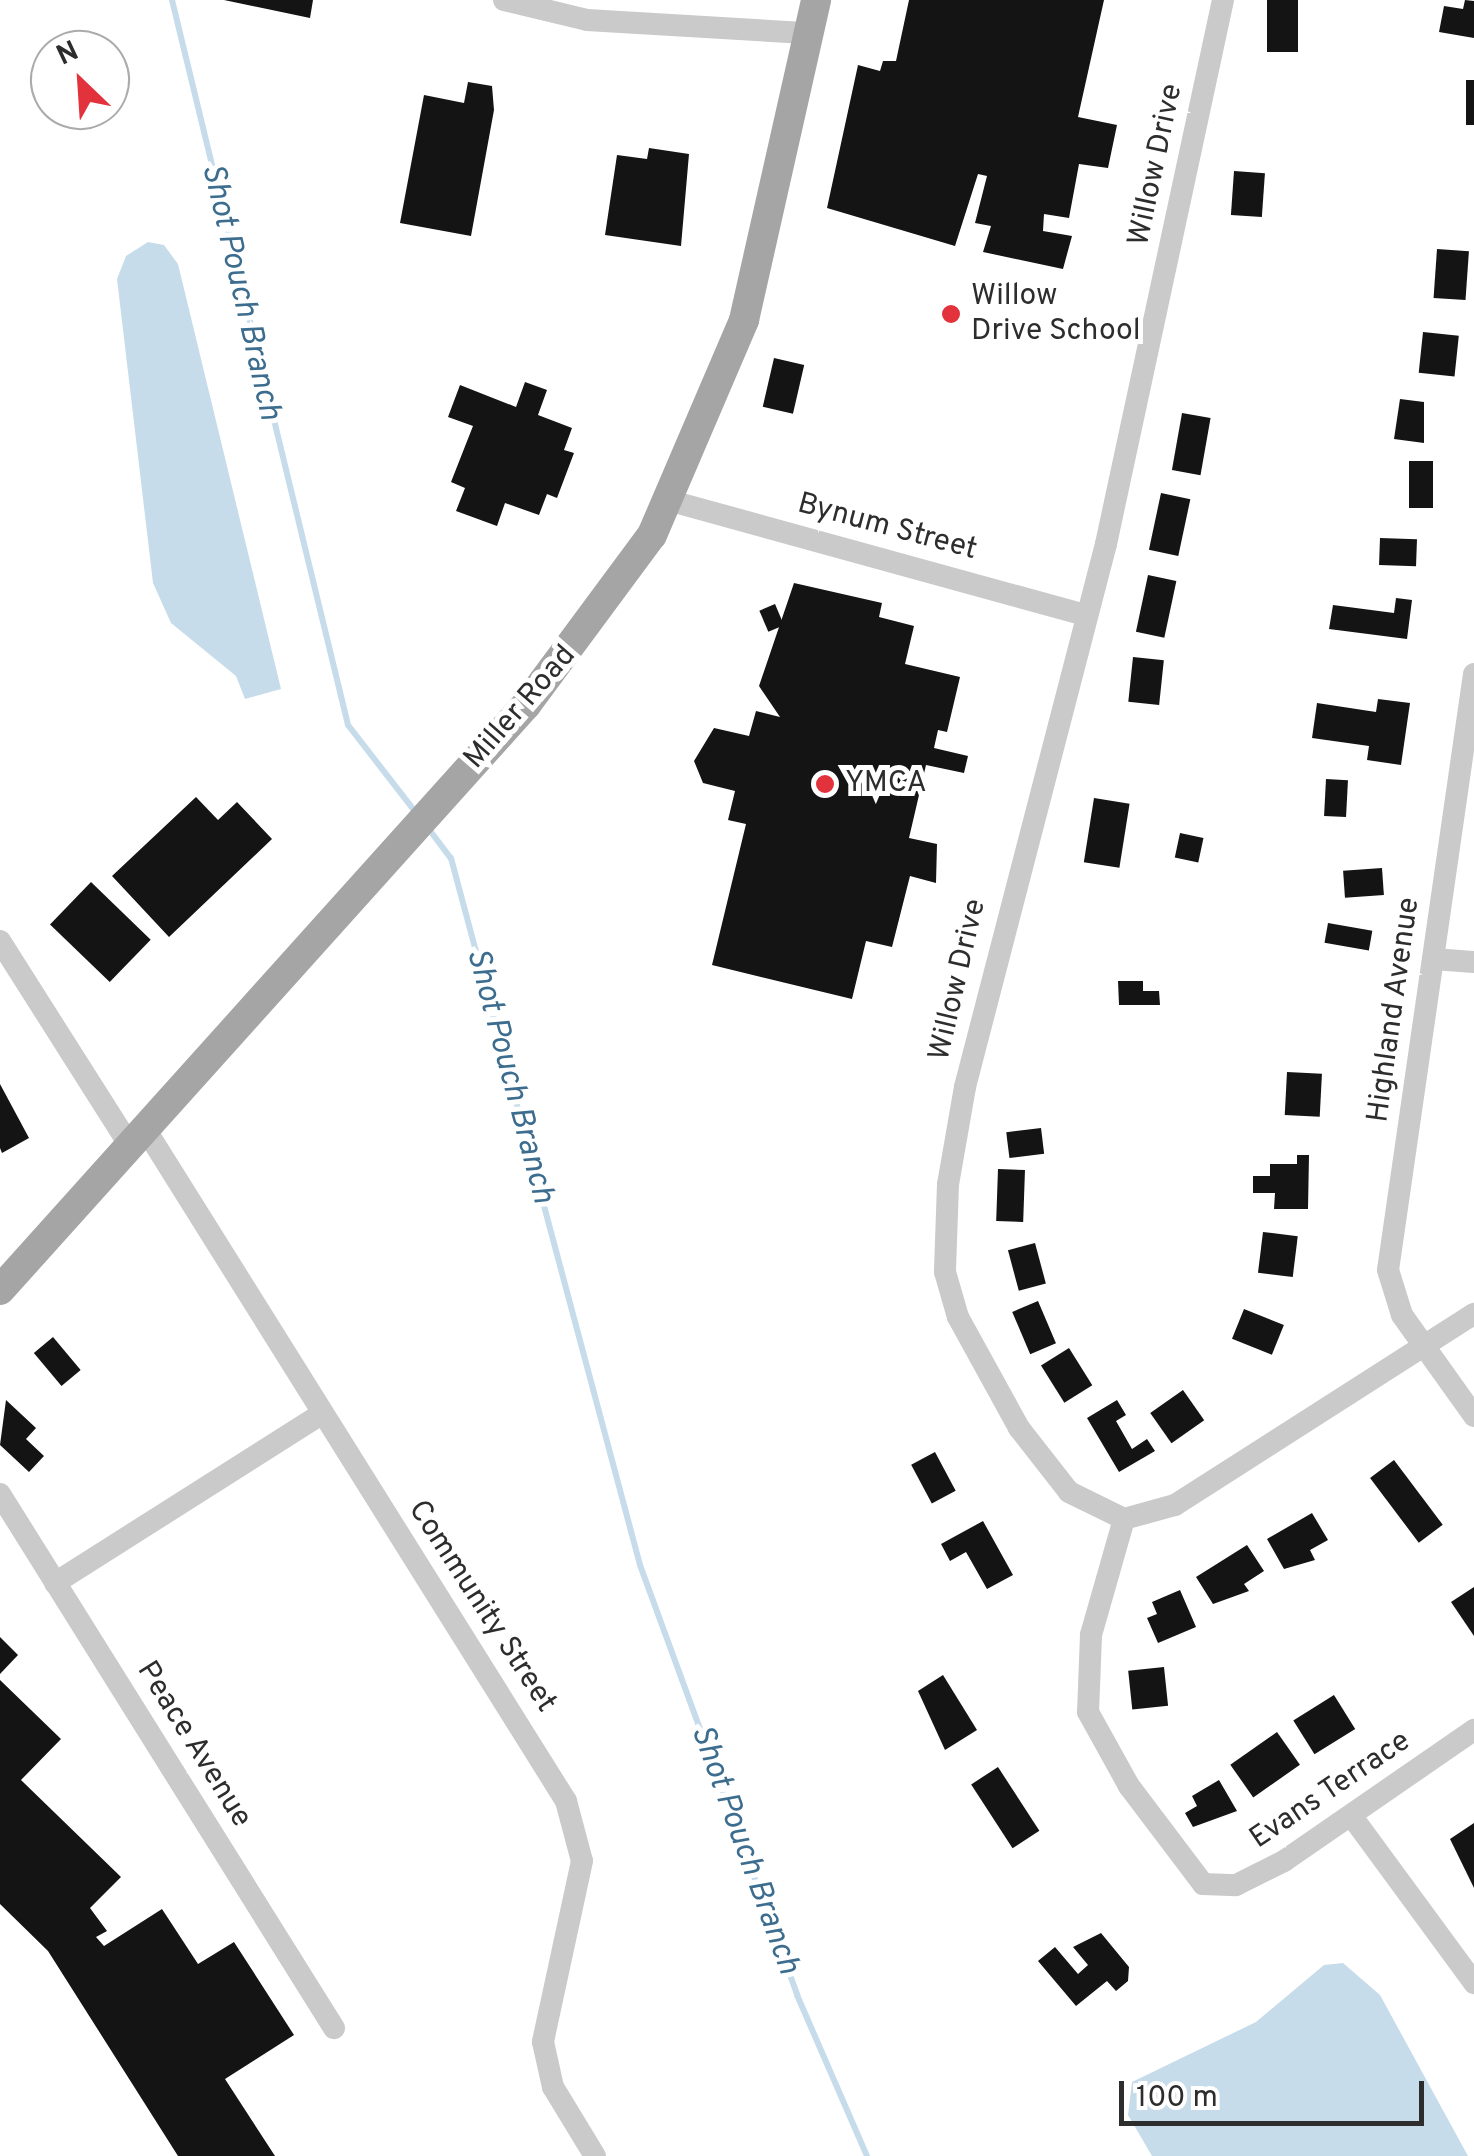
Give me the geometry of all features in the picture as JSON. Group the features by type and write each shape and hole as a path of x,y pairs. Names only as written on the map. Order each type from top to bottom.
{"main road":[{"name":"Miller Road","path":"0,1290 445,796 601,612 671,502 744,320 816,0"}],"street":[{"path":"504,0 587,20 809,33"},
{"name":"Willow Drive","path":"1124,1519 1069,1492 1019,1428 958,1316 945,1272 965,1087 1086,615 1223,0"},
{"name":"Bynum Street","path":"671,502 1086,615"},
{"name":"Highland Avenue","path":"1474,674 1388,1270 1395,1302 1474,1416"},
{"name":"Community Street","path":"0,941 136,1136 542,1754 576,1828 578,1894 543,2042 553,2087 595,2156"},
{"path":"1433,959 1474,962"},
{"path":"1124,1519 1175,1505 1474,1314"},
{"path":"55,1582 321,1414"},
{"name":"Peace Avenue","path":"0,1494 334,2028"},
{"name":"Evans Terrace","path":"1124,1519 1091,1635 1085,1696 1094,1732 1188,1872 1218,1888 1236,1885 1353,1818 1474,1730"},
{"path":"1353,1818 1474,1983"}],"water":[{"path":"148,242 164,245 178,264 281,689 245,699 236,676 171,623 153,583 117,279 126,256"},
{"path":"1343,1963 1380,1995 1468,2156 1152,2156 1128,2115 1132,2082 1256,2022 1324,1965"}],"building":[{"path":"224,0 313,0 310,18"},
{"path":"909,0 1104,0 1078,117 1117,125 1108,168 1079,164 1069,218 1044,214 1043,231 1072,236 1063,269 983,252 991,226 975,223 987,176 978,174 955,246 827,208 858,65 880,71 883,61 896,61"},
{"path":"1267,0 1298,0 1298,52 1267,52"},
{"path":"1465,0 1474,1 1474,38 1439,32 1444,6 1463,9"},
{"path":"1466,80 1474,80 1474,125 1466,125"},
{"path":"468,82 492,86 494,110 471,236 400,223 424,95 464,103"},
{"path":"649,148 689,154 681,246 605,235 617,155 647,159"},
{"path":"1234,171 1265,173 1262,217 1231,215"},
{"path":"1437,249 1469,251 1466,300 1434,298"},
{"path":"1423,332 1459,336 1455,377 1419,373"},
{"path":"774,358 804,365 793,414 763,407"},
{"path":"525,382 547,390 538,415 572,428 564,450 574,453 557,498 547,494 539,515 505,503 497,526 456,511 465,488 451,482 473,426 448,417 460,385 516,407"},
{"path":"1400,399 1424,402 1424,443 1394,439"},
{"path":"1182,413 1211,418 1200,475 1172,470"},
{"path":"1409,461 1433,461 1433,508 1409,508"},
{"path":"1161,493 1190,499 1178,556 1149,550"},
{"path":"1380,538 1417,539 1416,566 1379,565"},
{"path":"1148,575 1176,581 1164,638 1136,632"},
{"name":"YMCA","path":"794,583 882,603 879,617 914,626 905,664 960,677 947,732 938,730 934,748 968,756 964,773 926,765 909,838 937,844 936,883 910,876 892,947 866,941 852,999 712,965 746,824 728,820 735,791 703,783 694,761 714,728 749,736 756,711 780,717 759,686"},
{"path":"1396,598 1412,600 1407,639 1329,629 1333,605 1394,613"},
{"path":"775,604 784,625 768,632 759,611"},
{"path":"1133,657 1164,660 1159,705 1128,702"},
{"path":"1378,699 1410,703 1401,765 1367,760 1369,746 1312,738 1317,703 1376,712"},
{"path":"1326,779 1348,780 1346,817 1324,816"},
{"path":"196,797 218,820 237,802 272,839 169,937 112,876"},
{"path":"1094,798 1130,804 1119,868 1084,862"},
{"path":"1180,833 1203,838 1198,862 1175,857"},
{"path":"1382,868 1384,895 1345,898 1343,871"},
{"path":"91,882 151,940 110,982 50,924"},
{"path":"1328,923 1372,931 1369,951 1325,943"},
{"path":"1118,981 1143,981 1143,991 1159,991 1160,1005 1119,1005"},
{"path":"1287,1072 1322,1074 1320,1117 1285,1115"},
{"path":"0,1084 29,1138 2,1153 0,1148"},
{"path":"1041,1128 1044,1154 1009,1158 1006,1132"},
{"path":"1297,1155 1309,1155 1308,1209 1274,1209 1275,1193 1253,1193 1253,1176 1270,1176 1270,1164 1297,1164"},
{"path":"998,1169 1025,1170 1023,1222 996,1221"},
{"path":"1263,1232 1298,1236 1293,1277 1258,1273"},
{"path":"1035,1243 1046,1284 1019,1291 1008,1250"},
{"path":"1038,1301 1056,1343 1030,1354 1012,1312"},
{"path":"1244,1309 1284,1325 1272,1355 1232,1339"},
{"path":"53,1337 81,1370 61,1386 34,1353"},
{"path":"1069,1348 1092,1385 1064,1403 1041,1365"},
{"path":"1183,1390 1204,1420 1171,1443 1150,1413"},
{"path":"6,1400 36,1428 26,1439 44,1456 29,1472 0,1445"},
{"path":"1117,1400 1126,1415 1116,1421 1132,1449 1147,1439 1155,1451 1119,1472 1087,1418"},
{"path":"935,1452 956,1491 932,1504 911,1465"},
{"path":"1394,1460 1443,1525 1419,1543 1370,1478"},
{"path":"1312,1513 1328,1540 1310,1550 1315,1560 1284,1569 1267,1539"},
{"path":"983,1521 1013,1575 987,1589 966,1552 950,1561 941,1544"},
{"path":"1247,1545 1264,1571 1244,1584 1249,1591 1213,1604 1196,1577"},
{"path":"1474,1587 1474,1636 1451,1602"},
{"path":"1180,1590 1196,1627 1158,1643 1147,1618 1157,1614 1152,1602"},
{"path":"0,1637 18,1655 0,1674"},
{"path":"1164,1667 1168,1706 1132,1710 1128,1671"},
{"path":"943,1675 977,1730 945,1750 918,1691"},
{"path":"0,1680 61,1739 21,1780 121,1877 90,1908 107,1931 96,1937 104,1946 162,1909 198,1964 234,1942 294,2035 225,2079 275,2156 178,2156 48,1951 0,1904"},
{"path":"1334,1695 1355,1729 1314,1754 1293,1720"},
{"path":"1277,1732 1300,1765 1253,1797 1230,1765"},
{"path":"998,1767 1039,1831 1013,1848 971,1784"},
{"path":"1219,1780 1237,1811 1193,1827 1185,1813 1197,1806 1192,1796"},
{"path":"1474,1823 1474,1888 1450,1839"},
{"path":"1101,1933 1129,1967 1128,1981 1116,1991 1107,1981 1076,2006 1038,1961 1055,1947 1078,1974 1088,1965 1073,1947"}],"waterway":[{"name":"Shot Pouch Branch","path":"172,0 348,725 417,814"},
{"name":"Shot Pouch Branch","path":"428,828 451,858 640,1565 797,1995 867,2156"}],"place":[{"name":"Willow Drive School","path":"951,314"},
{"name":"YMCA","path":"825,784"}]}
